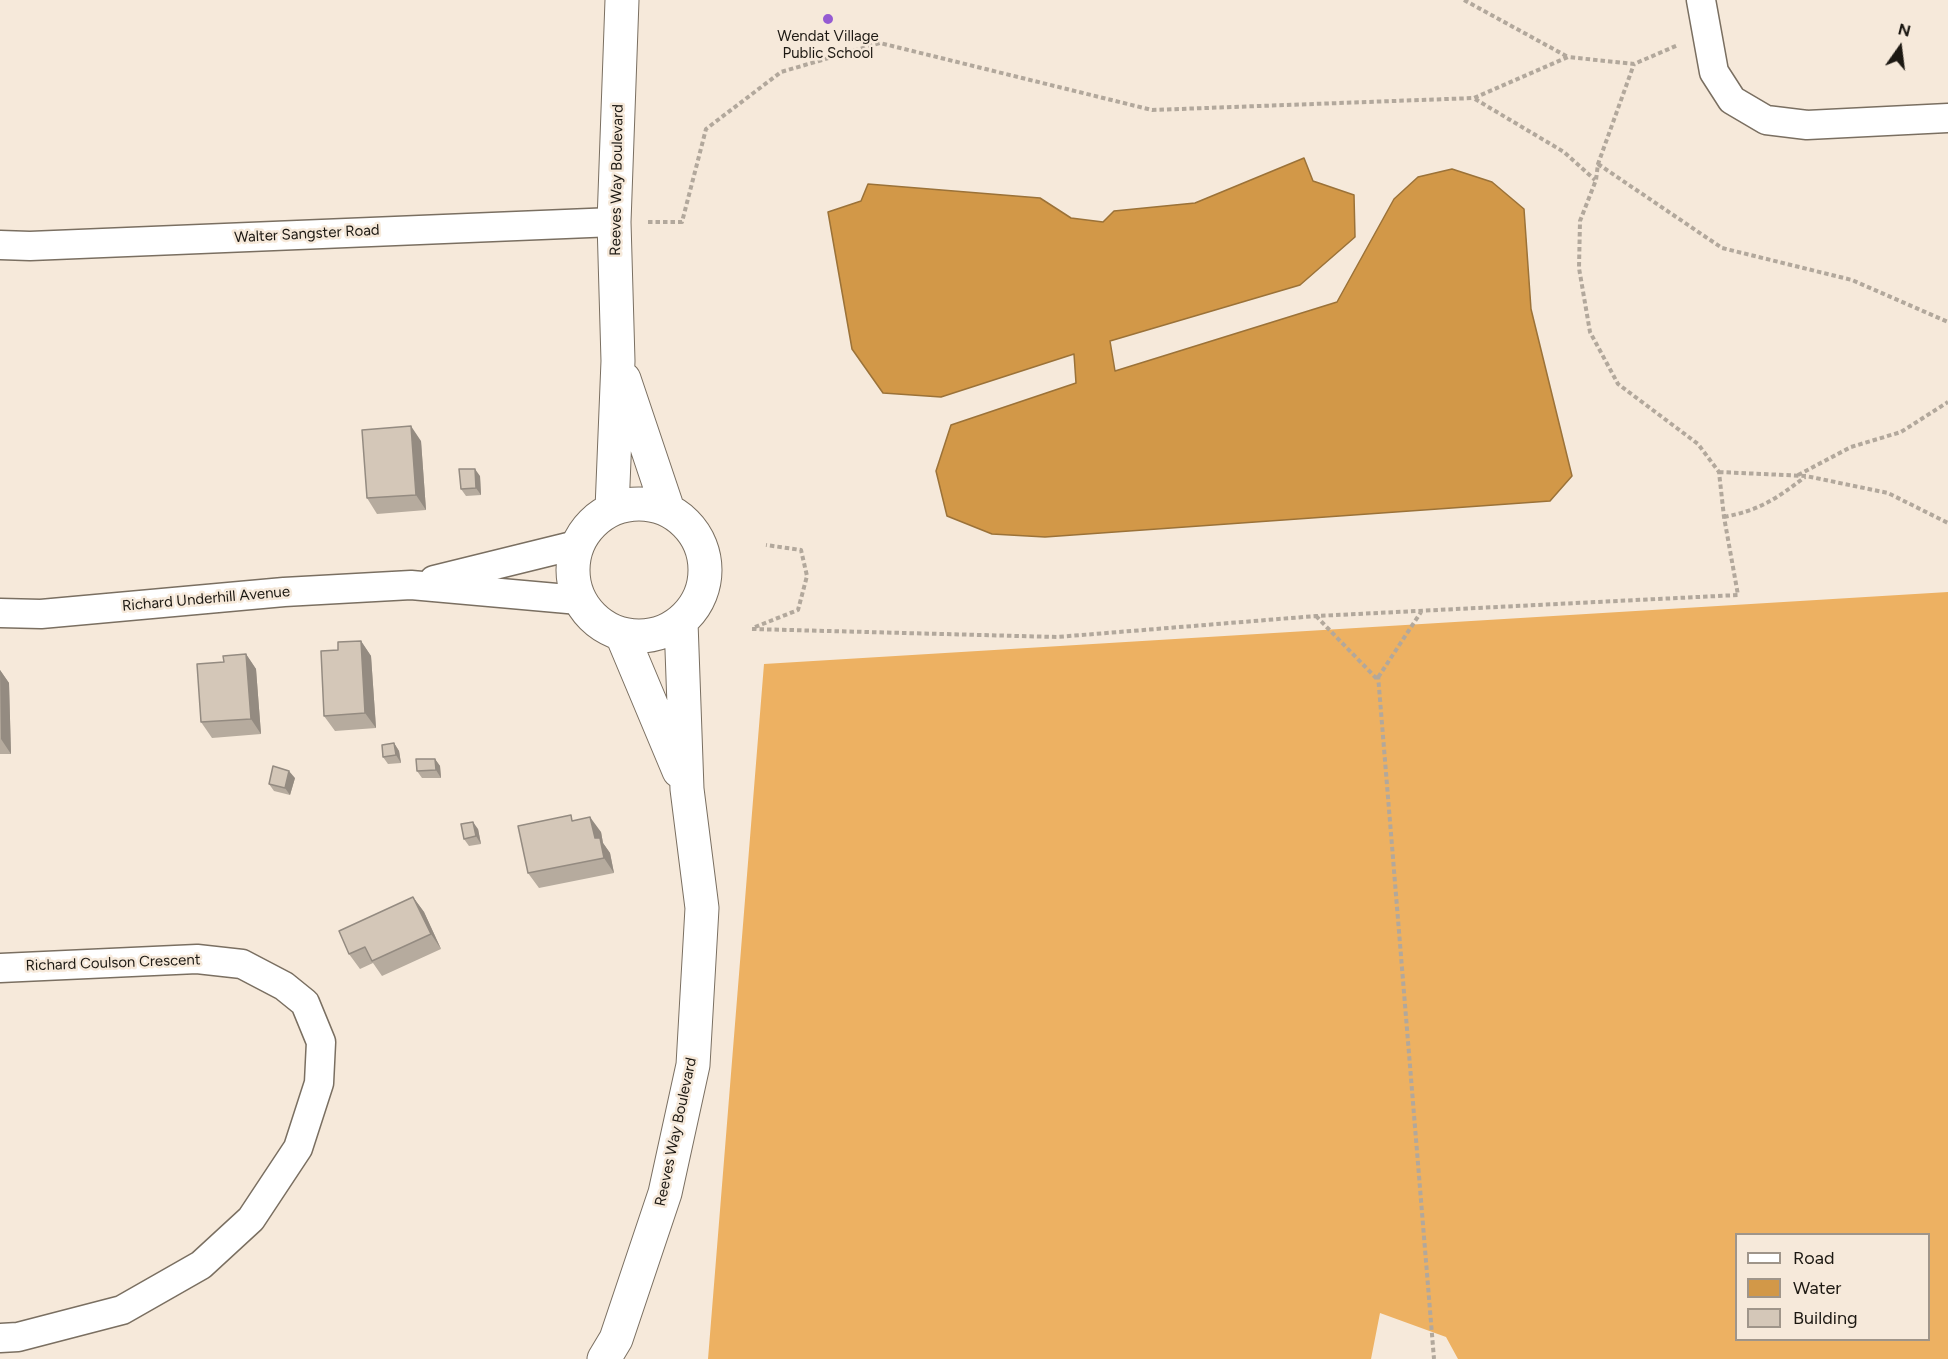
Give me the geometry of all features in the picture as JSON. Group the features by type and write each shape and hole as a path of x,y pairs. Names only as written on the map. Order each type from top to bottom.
{"street":[{"name":"Reeves Way Boulevard","path":"612,509 618,361 615,222 622,0"},
{"path":"1701,0 1714,72 1732,100 1766,120 1807,125 1948,117"},
{"name":"Walter Sangster Road","path":"0,246 615,222"},
{"name":"Reeves Way Boulevard","path":"618,361 668,510"},
{"path":"630,504 650,504 668,510 686,523 699,541 705,563 704,585 696,605 681,622 663,632 643,637 622,634 605,627 590,616 579,600 573,583 572,564 576,545 597,518 612,509 630,504"},
{"name":"Richard Underhill Avenue","path":"411,585 576,545"},
{"name":"Richard Underhill Avenue","path":"0,613 41,614 284,592 411,585 579,600"},
{"name":"Reeves Way Boulevard","path":"604,1359 616,1340 665,1193 693,1065 702,908 687,789 681,622"},
{"name":"Reeves Way Boulevard","path":"622,634 687,789"},
{"name":"Richard Coulson Crescent","path":"0,968 197,958 242,964 284,986 305,1003 321,1042 319,1083 298,1148 251,1219 201,1265 122,1310 18,1337 0,1338"}],"path":[{"path":"1464,0 1568,57 1634,64 1707,32"},
{"path":"615,222 682,222 706,129 781,72 879,43 1152,110 1474,98 1568,57"},
{"path":"766,544 801,550 807,576 798,610 752,629 1057,637 1316,616 1738,595 1724,517 1719,472 1698,444 1618,384 1590,332 1579,268 1580,221 1634,64"},
{"path":"1474,98 1564,152 1596,180"},
{"path":"1598,164 1722,248 1852,279 1948,321"},
{"path":"1797,476 1851,447 1901,432 1948,402"},
{"path":"1719,472 1806,476 1888,492 1948,523"},
{"path":"1724,517 1776,500 1806,476"},
{"path":"1316,616 1377,679 1421,611"},
{"path":"1378,675 1434,1359"}],"shaded area":[{"path":"1948,592 1948,1359 1458,1359 1446,1337 1380,1313 1371,1359 708,1359 764,664"}],"water":[{"path":"1304,158 1313,181 1354,195 1355,237 1300,285 1110,341 1115,371 1337,302 1394,199 1418,177 1452,169 1492,182 1524,209 1531,309 1572,476 1550,501 1045,537 992,534 947,516 936,471 951,425 1076,383 1074,354 941,397 883,393 852,349 828,212 861,201 868,184 1040,198 1071,218 1103,222 1114,211 1195,203"}],"building":[{"path":"411,426 416,495 367,498 362,430"},
{"path":"459,469 475,469 476,488 461,489"},
{"path":"361,641 365,713 324,716 321,651 338,650 338,642"},
{"path":"246,654 251,719 201,722 197,664 224,662 223,656"},
{"path":"394,743 396,755 383,757 382,745"},
{"path":"416,759 435,759 436,770 417,771"},
{"path":"273,766 289,771 285,788 269,784"},
{"path":"571,815 572,821 590,817 595,838 600,838 604,858 528,873 518,826"},
{"path":"473,822 476,836 464,839 461,824"},
{"path":"413,897 431,934 372,961 365,947 349,954 339,931"}],"place":[{"name":"Wendat Village Public School","path":"828,19"}]}
